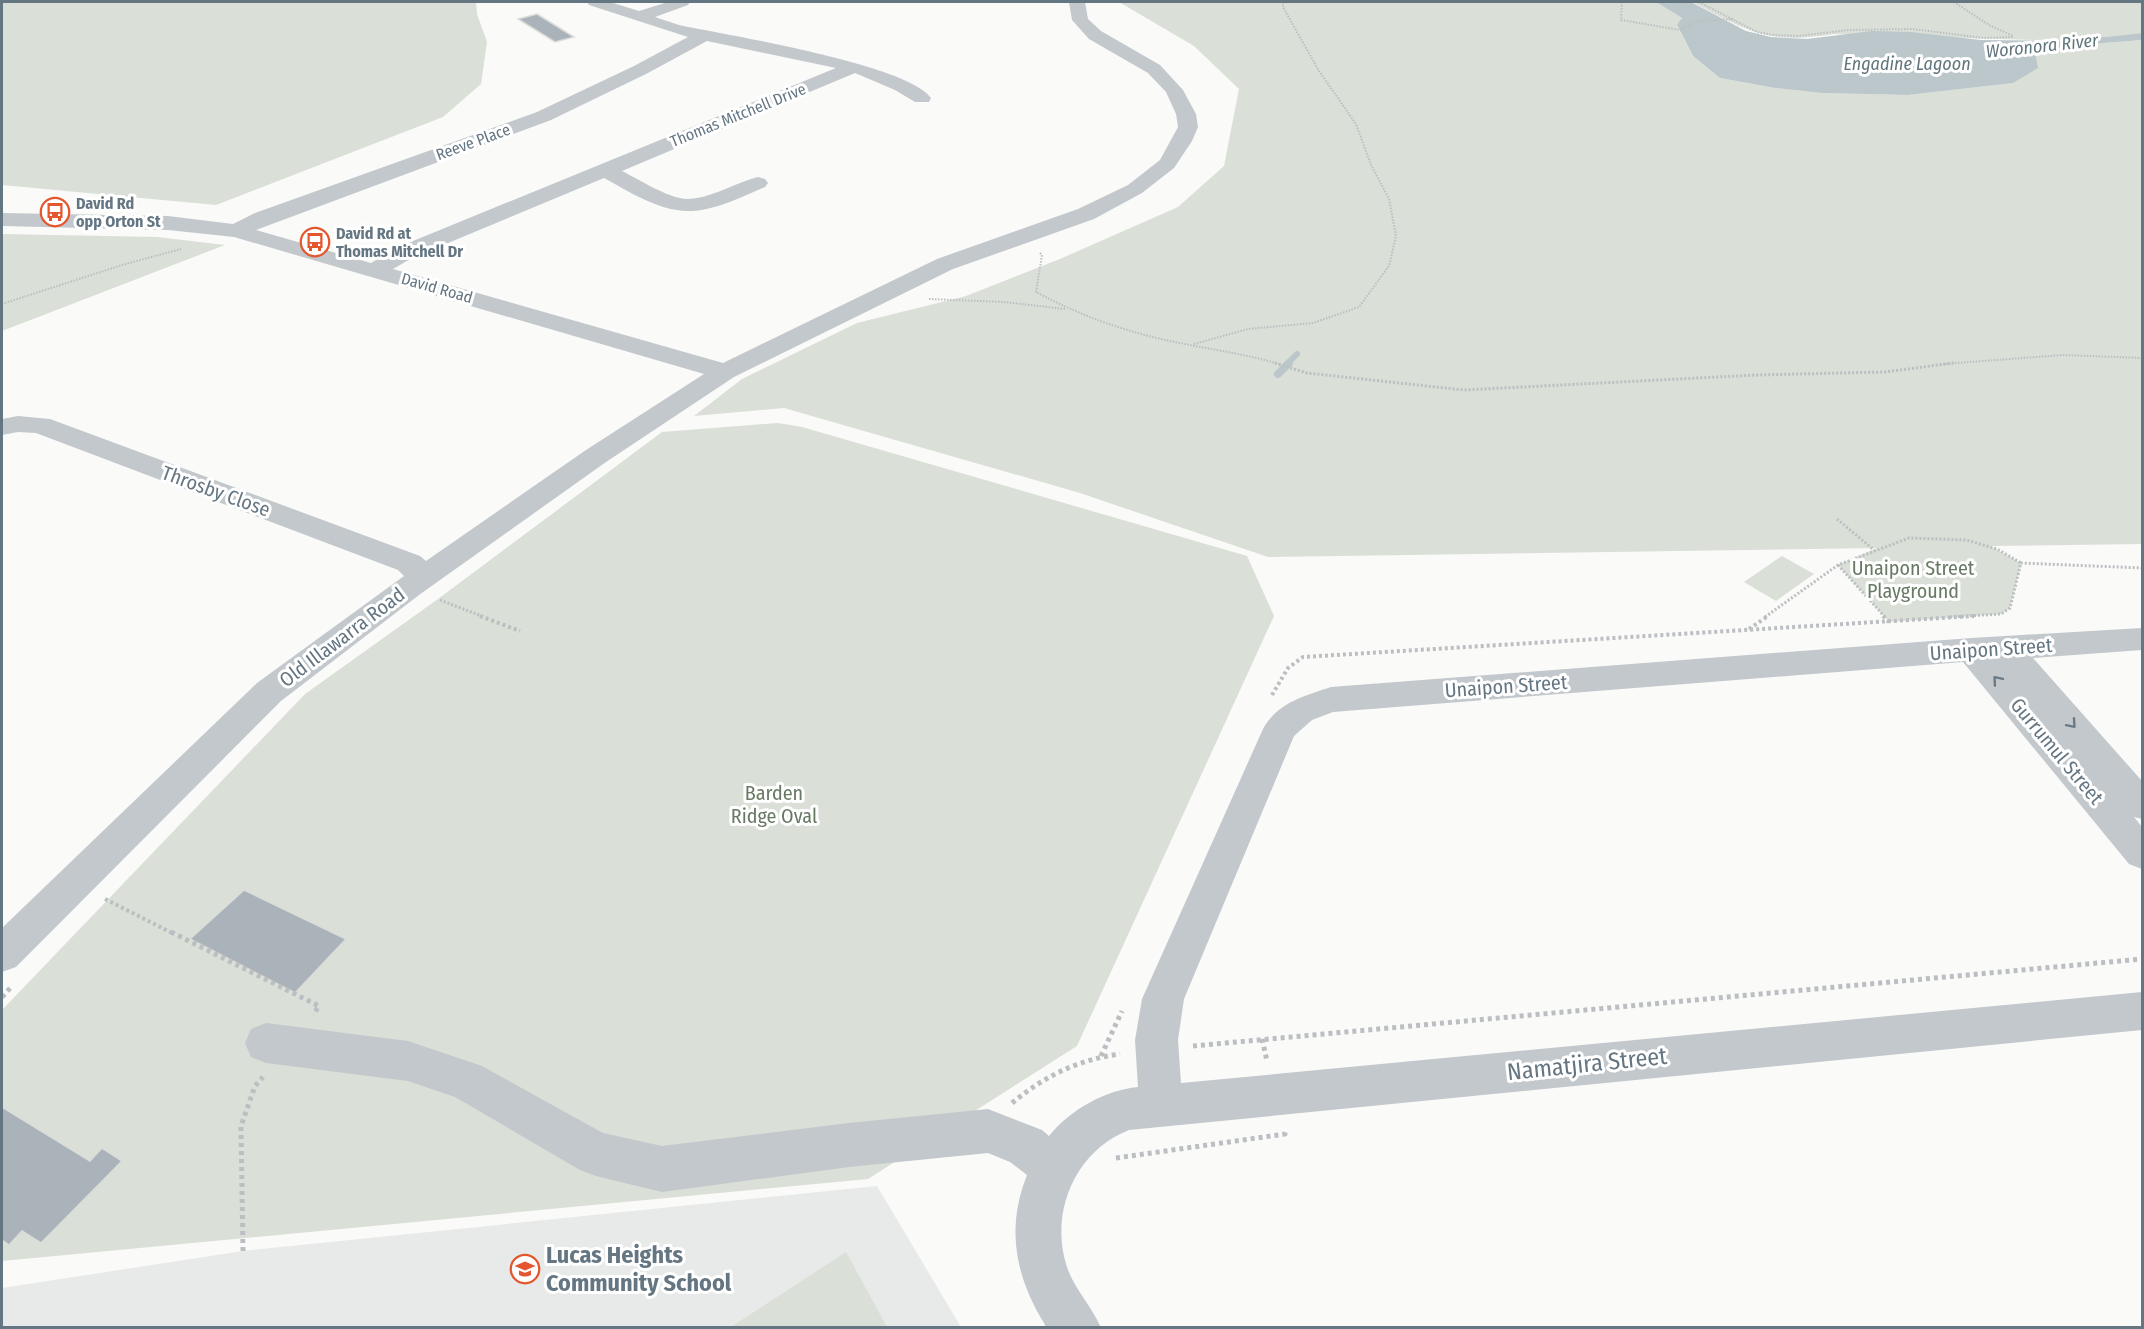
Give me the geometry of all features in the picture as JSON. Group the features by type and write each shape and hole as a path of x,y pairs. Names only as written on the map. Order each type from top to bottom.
{"street":[{"name":"Thomas Mitchell Drive","path":"595,2 703,36 855,67"},
{"path":"639,17 682,2"},
{"path":"725,372 945,264 1086,214 1135,189 1167,164 1188,127 1186,114 1174,90 1154,69 1095,35 1080,20 1077,2"},
{"name":"Reeve Place","path":"236,231 262,218 544,116 640,70 703,36"},
{"name":"Thomas Mitchell Drive","path":"375,270 404,253 855,67"},
{"path":"855,67 902,86 922,98"},
{"path":"605,170 684,205 701,203 758,183"},
{"name":"David Road","path":"2,219 168,223 236,231 725,372"},
{"name":"Old Illawarra Road","path":"2,954 269,693 431,587 596,456 725,372"},
{"name":"Throsby Close","path":"2,427 18,424 40,425 409,563 431,587"},
{"name":"Unaipon Street","path":"1162,1106 1156,1051 1156,1025 1163,999 1280,729 1300,711 1331,700 1971,650 2142,639"},
{"name":"Gurrumul Street","path":"2006,648 2142,805"},
{"name":"Gurrumul Street","path":"1971,650 2142,853"},
{"name":"Namatjira Street","path":"1076,1328 1055,1296 1042,1267 1037,1233 1039,1208 1053,1167 1071,1142 1099,1121 1129,1109 2142,1011"},
{"path":"278,1045 310,1047 408,1061 466,1081 596,1154 662,1169 849,1145 988,1131 1026,1146 1053,1167"}],"path":[{"path":"1193,345 1248,329 1313,323 1359,307 1389,266 1396,236 1389,199 1371,165 1356,124 1319,71 1283,7 1283,2"},
{"path":"1622,2 1621,20 1680,30 1698,21 1734,19"},
{"path":"1699,2 1757,32 1773,35 1798,36 1849,30 1913,29 1983,38 2013,37 1989,25 1954,2"},
{"path":"1026,237 1042,255 1036,292 1068,309 1156,338 1250,355 1307,373 1464,390 1745,375 1884,372 1968,361 2063,355 2142,358"},
{"path":"2,304 122,265 191,246"},
{"path":"929,299 1004,302 1068,309"},
{"path":"1837,519 1874,550"},
{"path":"1748,630 1838,565 1909,538 1966,540 1998,549 2021,563"},
{"path":"1838,565 1889,622"},
{"path":"431,587 520,631"},
{"path":"99,896 319,1006 278,1045 255,1086 241,1126 243,1251"},
{"path":"988,1131 1010,1104 1038,1080 1074,1062 1101,1056 1262,1039 2142,959"},
{"path":"1109,1164 1117,1156 1285,1134 1262,1039"}],"shaded area":[{"name":"Lucas Heights Community School","path":"877,1186 961,1327 2,1328 2,1288 243,1251"}],"green space":[{"path":"2,2 476,2 477,14 487,42 481,84 443,117 216,205 2,185"},
{"name":"Unaipon Street Playground","path":"1119,2 1656,2 1682,18 1677,26 1693,56 1720,78 1775,88 1821,93 1908,95 2012,83 2034,53 2065,46 2142,40 2142,544 1990,546 2021,563 2010,608 2001,614 1889,622 1838,565 1877,548 1268,557 1080,493 784,408 694,416 742,379 857,323 966,296 1060,259 1178,207 1224,166 1239,89 1194,46"},
{"path":"1692,2 2142,2 2142,33 2066,41 1834,34 1791,38 1744,28"},
{"path":"2,234 157,237 225,245 2,331"},
{"name":"Barden Ridge Oval","path":"778,423 802,427 1247,556 1274,616 1077,1046 868,1179 2,1261 2,1010 305,694 438,599 662,432"},
{"path":"1782,556 1814,574 1776,601 1744,582"},
{"path":"846,1252 887,1327 731,1327"}],"water":[{"name":"Engadine Lagoon","path":"1656,2 1691,2 1746,31 1771,37 1807,39 1872,31 1911,32 1981,40 2066,41 2142,33 2142,40 2065,46 2035,53 2038,68 2013,83 1908,95 1821,93 1775,88 1720,78 1693,56 1677,25 1682,18"}],"building":[{"path":"537,14 574,37 555,42 518,19"},
{"path":"244,890 346,939 295,993 190,939"},
{"path":"2,1107 90,1161 102,1148 122,1161 41,1243 22,1231 9,1245 2,1240"}],"waterway":[{"path":"1287,364 1297,354"},
{"path":"1278,374 1289,363"}],"place":[{"name":"David Rd opp Orton St","path":"55,212"},
{"name":"David Rd at Thomas Mitchell Dr","path":"315,242"},
{"name":"Lucas Heights Community School","path":"525,1269"}],"water label":[{"name":"Woronora River","path":"2042,46"}]}
